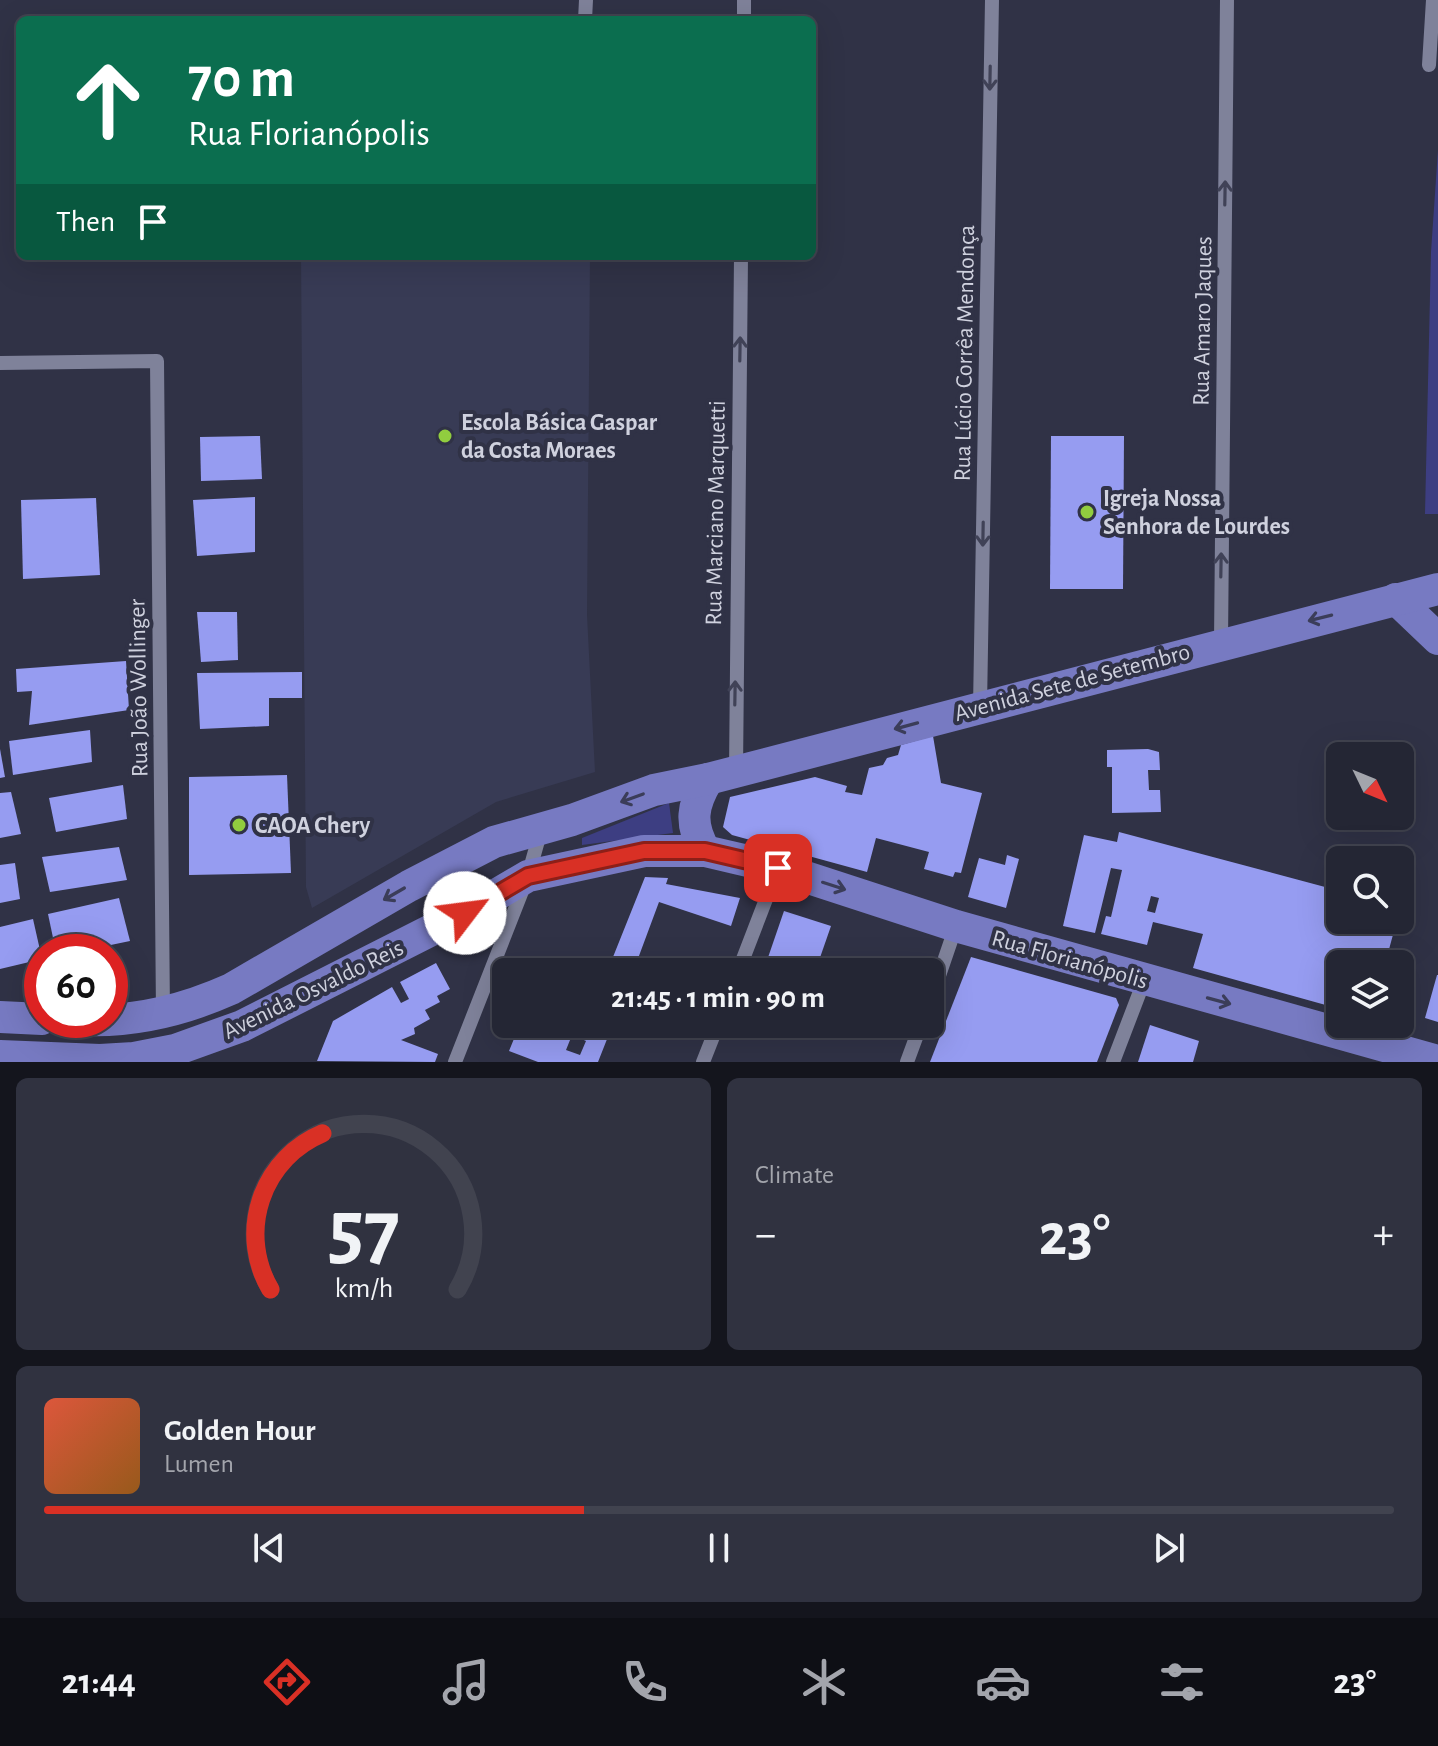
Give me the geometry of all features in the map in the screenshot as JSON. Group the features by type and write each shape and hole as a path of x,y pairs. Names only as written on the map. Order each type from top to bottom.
{"main road":[{"name":"Avenida Sete de Setembro","path":"722,775 1438,589"},
{"path":"1396,599 1438,639"},
{"name":"Avenida Osvaldo Reis","path":"128,1017 163,1014 231,989 450,863 494,842 654,790 722,775"},
{"path":"705,851 695,834 693,816 696,798 722,775"},
{"name":"Avenida Osvaldo Reis","path":"0,1056 100,1061 175,1050 242,1026 465,913 528,876 644,851 705,851"},
{"name":"Rua Florianópolis","path":"705,851 778,868 956,926 1144,981 1438,1061"},
{"path":"0,1017 24,1018"}],"street":[{"name":"Rua Lúcio Corrêa Mendonça","path":"980,707 992,0"},
{"name":"Rua Amaro Jaques","path":"1221,643 1227,0"},
{"path":"1429,65 1433,0"},
{"name":"Rua Marciano Marquetti","path":"722,775 741,260"},
{"name":"Rua João Wollinger","path":"0,363 157,361 163,1014"},
{"path":"455,1062 528,876 541,829"},
{"path":"743,958 778,868"},
{"path":"944,961 956,926"},
{"path":"1113,1062 1144,981"},
{"path":"703,1062 712,1038"},
{"path":"907,1062 916,1038"}],"shaded area":[{"path":"1438,150 1438,514 1425,514 1431,252"},
{"name":"Escola Básica Gaspar da Costa Moraes","path":"301,260 590,260 587,615 595,772 496,802 312,908 306,887"},
{"path":"669,803 673,833 582,845 582,838"}],"building":[{"path":"260,436 262,479 201,481 200,437"},
{"name":"Igreja Nossa Senhora de Lourdes","path":"1051,436 1124,436 1123,589 1050,589"},
{"path":"255,497 255,552 197,556 193,500"},
{"path":"96,498 100,575 23,579 21,500"},
{"path":"197,612 237,612 238,660 201,662"},
{"path":"126,661 129,710 29,725 32,691 17,692 16,669"},
{"path":"302,672 302,698 269,698 269,726 200,729 197,673"},
{"path":"90,730 92,762 13,775 9,741"},
{"path":"933,736 941,783 982,793 961,873 955,872 953,877 924,869 929,852 876,838 867,872 732,835 723,827 730,797 815,777 847,786 845,792 862,795 869,768 883,765 887,758 898,755 901,745"},
{"path":"0,749 5,777 0,778"},
{"path":"1148,749 1159,752 1160,770 1148,770 1149,790 1160,790 1161,812 1112,813 1112,767 1107,767 1107,750"},
{"name":"CAOA Chery","path":"287,775 291,873 189,875 189,777"},
{"path":"123,785 127,819 56,832 49,798"},
{"path":"11,792 21,834 0,838 0,793"},
{"path":"1119,832 1326,887 1326,934 1393,934 1389,950 1326,950 1326,1005 1193,968 1203,934 1153,922 1147,945 1101,934 1106,916 1111,917 1122,870 1111,868 1095,933 1063,926 1084,835 1117,842","holes":["1151,896 1159,898 1155,913 1147,911"]},
{"path":"119,847 127,880 50,892 42,857"},
{"path":"1007,855 1019,859 1006,908 968,897 979,858 1005,865"},
{"path":"15,863 20,899 0,903 0,865"},
{"path":"645,877 668,878 666,884 740,898 731,926 659,902 638,958 613,958"},
{"path":"119,898 130,941 128,934 52,934 48,914"},
{"path":"784,911 831,926 820,958 768,958"},
{"path":"33,919 36,934 24,934 24,963 0,969 0,927"},
{"path":"971,957 1116,998 1119,1005 1097,1062 930,1062 939,1038 944,1038 944,1026"},
{"path":"436,963 450,989 437,996 440,1002 425,1010 430,1019 414,1028 415,1034 401,1040 438,1054 435,1062 317,1061 333,1021 392,987 401,1003 409,999 400,982"},
{"path":"1438,975 1438,1022 1425,1018"},
{"path":"1150,1025 1199,1041 1193,1062 1138,1062"},
{"path":"514,1038 571,1038 566,1050 580,1055 586,1041 579,1038 607,1038 598,1062 538,1062 509,1051"}],"place":[{"name":"Escola Básica Gaspar da Costa Moraes","path":"445,436"},
{"name":"Igreja Nossa Senhora de Lourdes","path":"1087,512"},
{"name":"CAOA Chery","path":"239,825"}],"route":[{"path":"465,913 528,876 644,851 705,851 778,868"}]}
